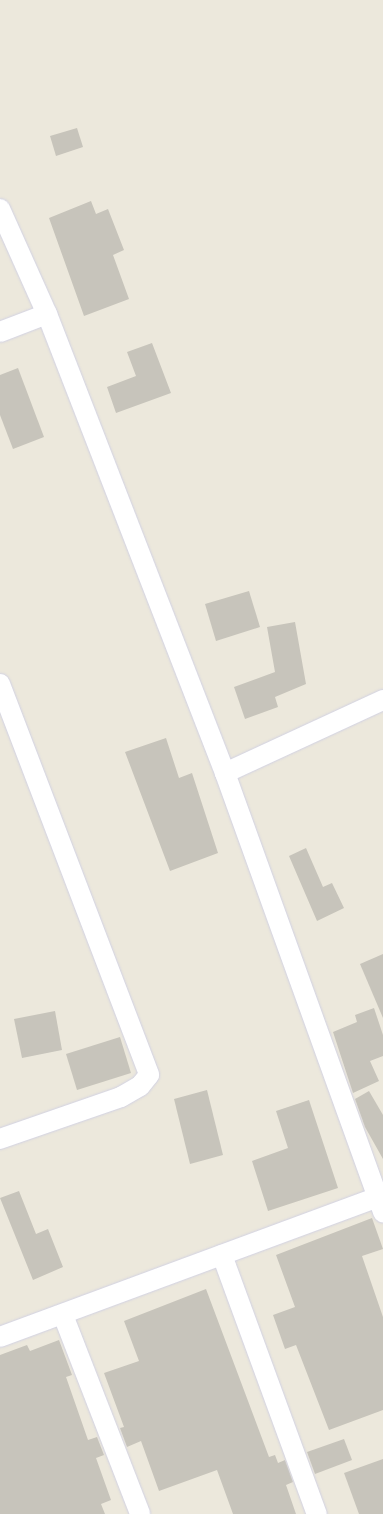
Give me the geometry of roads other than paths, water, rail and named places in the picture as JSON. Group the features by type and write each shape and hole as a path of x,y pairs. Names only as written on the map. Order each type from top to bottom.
{"street":[{"path":"0,210 47,314 225,773 381,1201 222,1255 0,1337"},
{"path":"0,332 47,314"},
{"path":"0,684 149,1075 140,1086 121,1098 0,1138"},
{"path":"225,773 383,700"},
{"path":"222,1255 317,1514"},
{"path":"63,1315 140,1514"}]}
